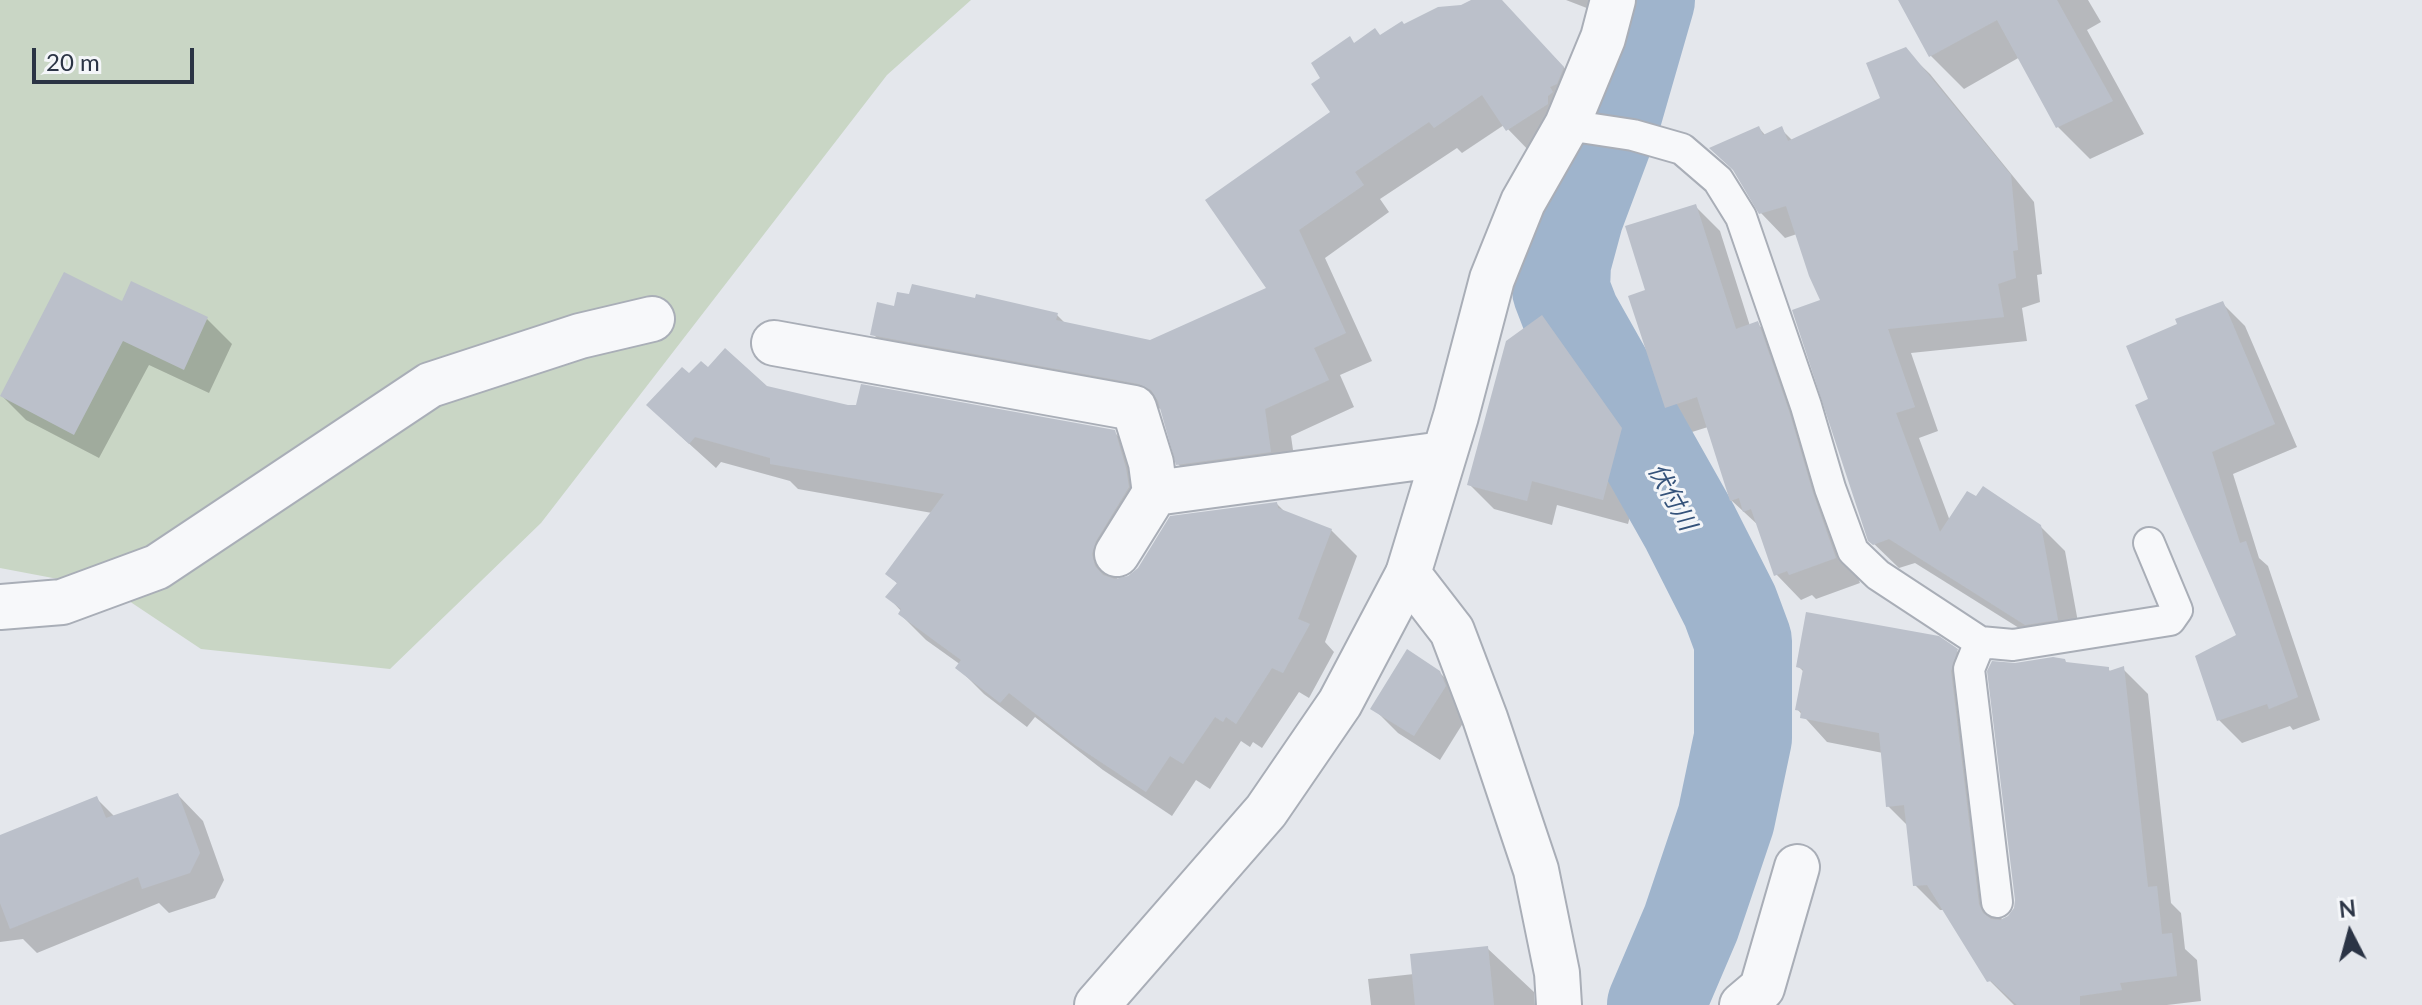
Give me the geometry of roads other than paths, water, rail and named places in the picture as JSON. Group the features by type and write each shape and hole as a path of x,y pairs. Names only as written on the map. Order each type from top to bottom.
{"street":[{"path":"1097,1005 1266,811 1340,703 1408,574 1492,279 1523,202 1567,125 1603,38 1613,0"},
{"path":"0,607 62,602 157,567 430,385 580,336 652,319"},
{"path":"774,343 1134,408 1151,463 1155,493 1117,554"},
{"path":"1155,493 1443,454"},
{"path":"1408,574 1452,631 1485,718 1536,870 1557,973 1559,1005"},
{"path":"1742,1005 1762,988 1797,867"}],"lane":[{"path":"1567,125 1633,135 1682,149 1718,180 1741,217 1853,551 1878,575 1980,642 2013,645 2170,620 2177,610 2149,543"},
{"path":"1980,642 1969,669 1997,902"}],"waterway":[{"name":"伏付川","path":"1646,0 1614,111 1575,215 1562,263 1561,290 1571,316 1690,527 1730,606 1743,641 1743,738 1726,819 1691,923 1656,1005"}]}
